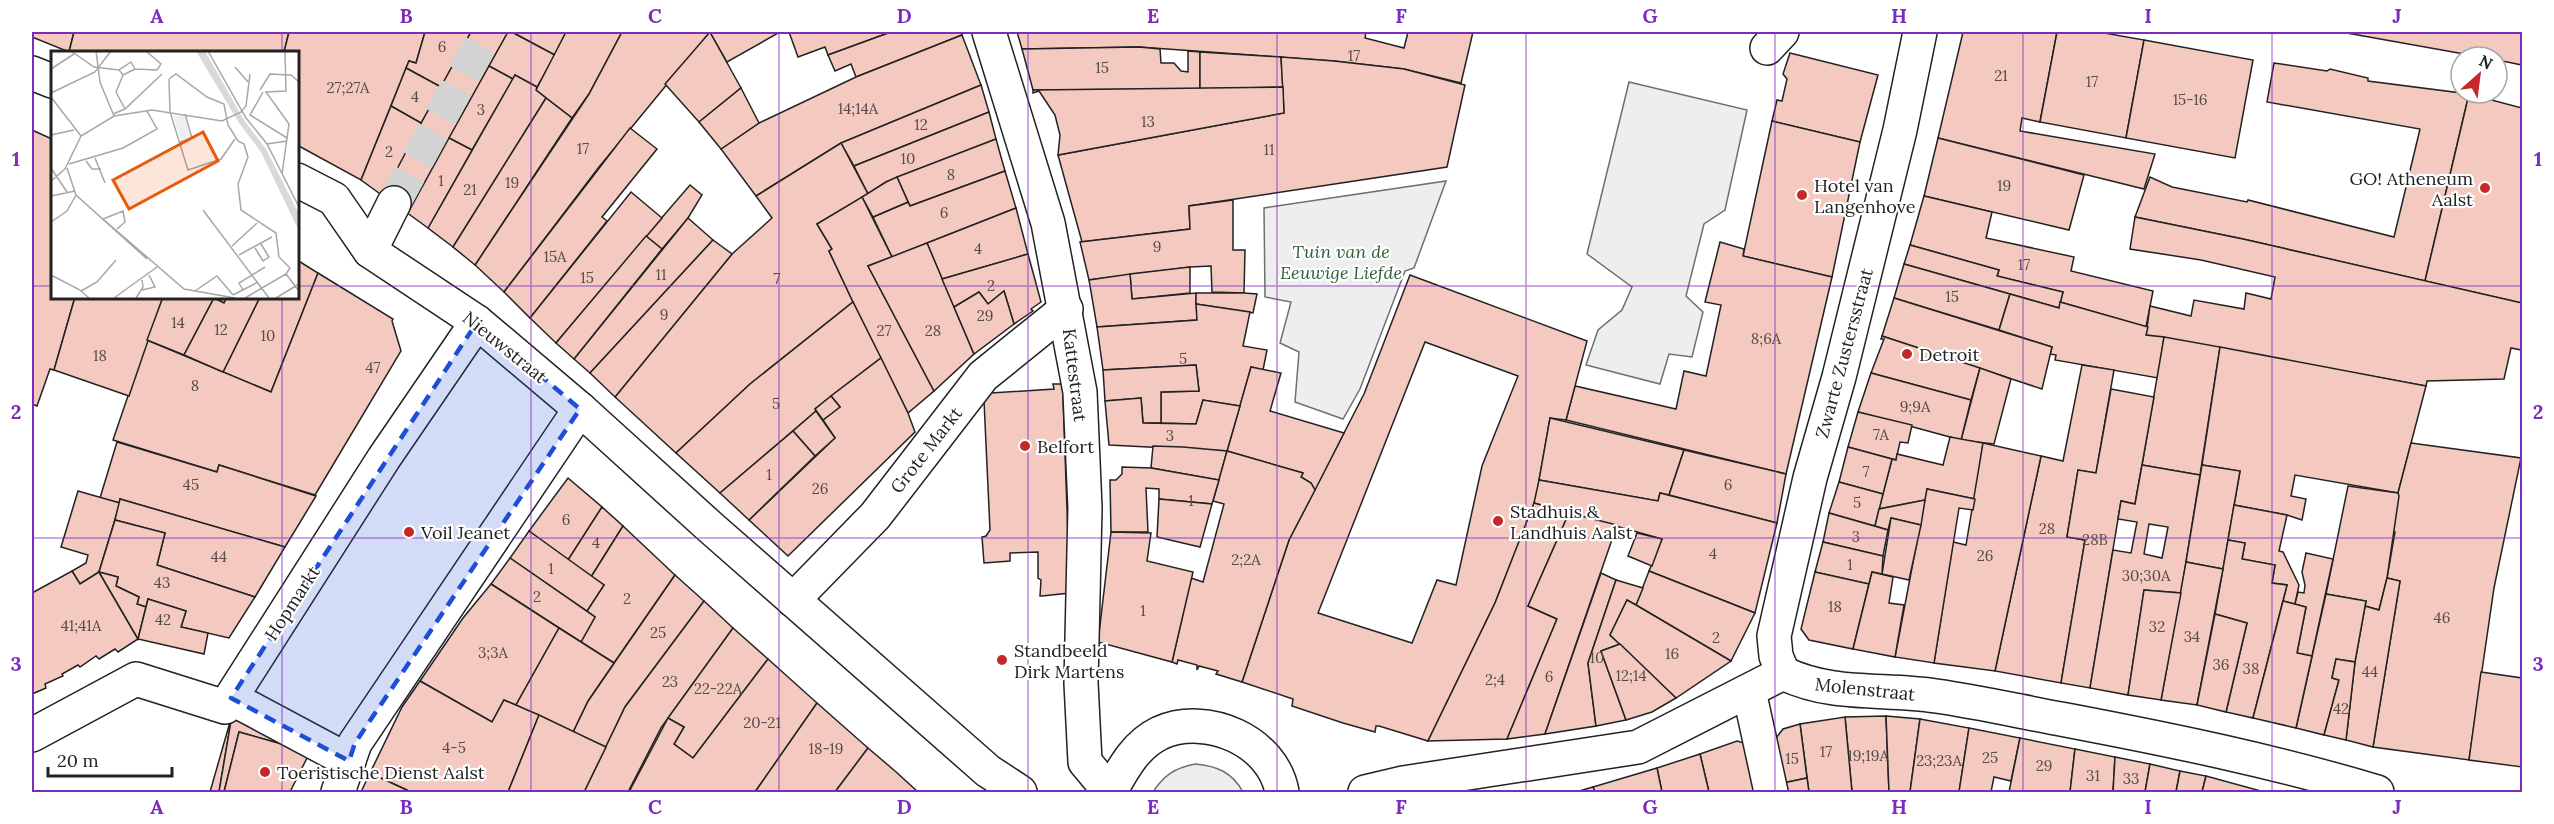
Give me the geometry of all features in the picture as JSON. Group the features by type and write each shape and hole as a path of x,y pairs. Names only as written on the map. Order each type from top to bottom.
{"street":[{"name":"Kattestraat","path":"989,32 1048,223 1080,392 1085,508 1082,683 1085,762 1110,792"},
{"name":"Zwarte Zustersstraat","path":"1783,673 1776,656 1774,636 1810,478 1839,377 1900,130 1920,32"},
{"path":"32,73 51,81"},
{"name":"Nieuwstraat","path":"298,181 334,199 370,251 477,322 580,408 793,600"},
{"path":"370,251 394,203"},
{"name":"Grote Markt","path":"793,600 875,516 983,376 1066,309"},
{"name":"Hopmarkt","path":"231,698 384,458 477,322"},
{"path":"338,792 355,743 580,408"},
{"path":"793,600 988,771 1020,792"},
{"path":"1365,792 1403,783 1638,747 1783,673"},
{"name":"Molenstraat","path":"1783,673 1801,682 1833,690 1934,695 2190,743 2377,792"},
{"path":"32,735 136,679 225,707 231,698 349,761"},
{"path":"1749,691 1771,792"},
{"path":"1110,792 1130,756 1160,734 1188,726 1217,728 1244,739 1266,758 1280,783 1282,792"}],"highlighted area":[{"path":"477,322 580,409 355,743 349,761 231,698"}],"green space":[{"path":"1629,82 1747,110 1725,210 1704,224 1686,296 1703,312 1692,357 1669,354 1660,384 1586,365 1598,330 1622,310 1632,287 1587,254"},
{"name":"Tuin van de Eeuwige Liefde","path":"1446,181 1414,268 1405,271 1360,389 1343,419 1295,402 1299,352 1280,343 1291,302 1265,297 1264,208"},
{"path":"1195,764 1223,771 1234,779 1243,792 1153,792 1171,773"}],"building":[{"path":"32,32 74,32 69,51 32,37"},
{"path":"74,32 289,32 284,51 69,51"},
{"path":"289,32 425,32 416,63 409,61 361,180 298,146 298,51 284,51"},
{"path":"425,32 471,32 441,87 406,68 409,61 416,63"},
{"path":"471,32 508,32 409,211 383,192"},
{"path":"508,32 555,55 537,87 515,75 513,79 489,66"},
{"path":"512,32 566,32 555,55"},
{"path":"566,32 622,32 589,94 572,118 536,90"},
{"path":"622,32 710,32 599,167 504,292 475,265 589,94"},
{"path":"710,32 741,88 699,122 665,84"},
{"path":"710,32 780,32 727,62"},
{"path":"789,32 891,32 828,55 825,47 798,57"},
{"path":"891,32 961,32 962,35 856,77 851,64 835,71 828,55"},
{"path":"1017,32 1366,32 1365,38 1404,48 1408,32 1473,32 1461,83 1404,69 1334,61 1139,47 1022,49"},
{"path":"1963,32 2057,32 2040,122 2022,118 2020,131 2155,154 2144,189 1938,138"},
{"path":"2057,32 2099,32 2144,40 2126,138 2040,122"},
{"path":"2341,32 2522,32 2522,65 2509,62 2509,45 2449,45 2449,51"},
{"path":"962,35 981,85 841,143 756,196 721,149 759,123 856,77"},
{"path":"2144,40 2253,60 2235,158 2126,138"},
{"path":"1139,47 1160,49 1161,63 1174,63 1181,71 1188,72 1188,51 1200,52 1200,89 1033,90 1022,49"},
{"path":"1200,52 1281,57 1283,87 1200,89"},
{"path":"1790,53 1878,75 1860,142 1772,121 1777,100 1782,101 1787,79 1783,74"},
{"path":"1281,57 1404,69 1465,85 1447,167 1189,206 1190,229 1082,242 1058,155 1284,113"},
{"path":"2274,63 2327,71 2330,69 2368,78 2368,81 2449,91 2449,105 2466,105 2425,281 2135,217 2150,177 2172,187 2247,202 2248,200 2394,237 2420,129 2267,102"},
{"path":"489,66 513,79 472,150 449,138"},
{"path":"406,68 441,87 421,123 391,106"},
{"path":"515,75 537,87 536,90 546,98 453,247 428,228"},
{"path":"981,85 989,112 854,166 841,143"},
{"path":"1283,87 1284,113 1058,155 1060,135 1055,115 1039,91 1033,93 1033,90"},
{"path":"741,88 759,123 721,149 699,122"},
{"path":"546,98 572,118 475,265 453,247"},
{"path":"2466,105 2509,105 2522,108 2522,303 2425,281"},
{"path":"391,106 421,123 383,196 361,180"},
{"path":"989,112 996,139 886,182 868,194 854,166"},
{"name":"Hotel van Langenhove","path":"1772,121 1860,142 1832,277 1743,256"},
{"path":"630,128 657,149 602,217 607,221 530,318 504,292"},
{"path":"32,130 51,139 51,298 75,298 54,370 50,369 37,406 32,404"},
{"path":"449,138 472,150 428,228 406,212 409,211"},
{"path":"1938,138 2084,175 2069,230 1924,196"},
{"path":"996,139 1005,171 910,206 897,177"},
{"path":"841,143 868,194 817,224 832,249 829,251 853,302 750,384 676,453 615,397 732,254 772,218 756,196"},
{"path":"1005,171 1016,208 892,257 873,217 908,202 910,206"},
{"path":"897,177 908,202 873,217 862,197"},
{"path":"690,185 702,195 688,218 662,249 646,236"},
{"path":"631,192 662,218 556,343 530,318"},
{"path":"1924,196 1992,212 1986,238 2074,257 2071,271 2153,291 2146,327 2060,302 2063,292 1997,276 1999,270 1910,245"},
{"path":"862,197 892,257 868,266 934,391 908,413 829,251 832,249 817,224"},
{"path":"1233,200 1233,250 1245,250 1244,293 1212,292 1211,266 1089,280 1080,242 1190,229 1189,206"},
{"path":"1016,208 1028,254 942,279 927,243"},
{"path":"2135,217 2243,239 2522,303 2521,350 2511,348 2504,379 2427,381 2426,386 2146,335 2150,306 2191,316 2194,300 2244,309 2246,293 2271,299 2275,277 2201,260 2130,249"},
{"path":"688,218 713,240 590,373 574,359"},
{"path":"646,236 662,249 574,359 556,343"},
{"path":"713,240 732,254 615,397 590,373"},
{"path":"1720,242 1744,249 1743,256 1832,277 1786,474 1566,420 1575,386 1676,409 1684,371 1706,376 1721,305 1705,302"},
{"path":"927,243 974,354 934,391 868,266"},
{"path":"1910,245 1999,270 1997,276 2063,292 2059,308 1904,264"},
{"path":"1028,254 1041,302 1031,309 1033,311 1014,324 1004,291 988,304 979,292 954,307 942,279"},
{"path":"298,261 318,273 271,392 223,372 260,298 298,298"},
{"path":"1904,264 2010,294 1999,330 1894,298"},
{"path":"1190,267 1190,293 1132,299 1130,274"},
{"path":"318,273 393,319 401,351 315,495 219,465 217,472 113,440 147,340 271,392"},
{"path":"1130,274 1132,299 1196,293 1197,320 1097,327 1089,280"},
{"name":"Stadhuis & Landhuis Aalst","path":"1410,275 1587,341 1566,420 1550,418 1536,499 1495,603 1428,741 1379,726 1376,726 1375,732 1343,723 1292,706 1293,699 1242,682 1289,540 1364,394","holes":["1425,342 1518,376 1482,466 1456,585 1437,580 1412,643 1318,613"]},
{"path":"1004,291 1014,324 974,354 954,307 979,292 988,304"},
{"path":"1196,293 1257,294 1253,313 1196,304"},
{"path":"2010,294 2059,308 2060,302 2148,327 2146,335 2164,337 2158,378 2055,360 2056,355 2050,354 2052,347 1999,330"},
{"path":"75,298 163,298 129,396 54,370"},
{"path":"163,298 214,298 184,355 147,340"},
{"path":"214,298 226,298 224,303"},
{"path":"214,298 224,303 226,298 260,298 223,372 184,355"},
{"path":"1894,298 2052,347 2042,389 1882,336"},
{"path":"853,302 881,358 815,409 816,411 720,493 676,453 750,384"},
{"path":"1196,304 1250,312 1243,346 1267,350 1263,370 1251,367 1240,406 1203,400 1196,424 1161,423 1161,392 1199,391 1196,365 1103,370 1097,327 1197,320"},
{"name":"Detroit","path":"1882,336 1980,368 1971,400 1871,373 1884,339 1881,339"},
{"path":"2164,337 2220,347 2200,475 2142,465"},
{"path":"2220,347 2426,386 2398,493 2295,475 2291,496 2306,499 2302,520 2234,505 2240,471 2202,465"},
{"path":"881,358 915,432 788,556 749,520 835,438 823,420 840,407 831,396"},
{"path":"1196,365 1199,391 1161,392 1161,423 1143,423 1141,398 1105,401 1103,370"},
{"path":"2082,365 2114,370 2096,473 2078,470 2067,537 2085,540 2061,683 1995,671 2041,456 2063,461"},
{"path":"1251,367 1281,373 1270,411 1344,433 1315,490 1311,483 1301,477 1303,473 1227,451"},
{"path":"1980,368 2011,379 1994,444 1961,440"},
{"path":"1871,373 1971,400 1961,440 1858,412"},
{"name":"Belfort","path":"1053,384 1062,384 1062,389 1065,388 1063,397 1070,593 1040,596 1038,552 1010,553 1010,561 984,563 982,537 986,536 990,530 984,401 992,389 991,393 1054,389"},
{"path":"2111,389 2154,397 2135,504 2121,501 2090,688 2061,683 2085,540 2067,537 2078,470 2096,473"},
{"path":"831,396 840,407 823,420 815,409"},
{"path":"1141,398 1143,423 1196,424 1203,400 1240,406 1227,451 1109,445 1105,401"},
{"path":"816,411 835,438 815,456 793,431"},
{"path":"1858,412 1912,425 1908,443 1900,442 1896,460 1848,447"},
{"path":"1550,418 1684,450 1669,495 1660,493 1658,501 1539,480"},
{"path":"793,431 815,456 749,520 720,493"},
{"path":"1950,437 1983,443 1975,499 1927,489 1926,500 1879,509 1892,459 1896,460 1897,454 1943,465"},
{"path":"117,442 217,472 219,465 316,496 285,547 120,499 120,503 100,498"},
{"path":"1983,443 2041,456 1995,671 1934,663 1953,542 1966,545"},
{"path":"2411,443 2521,458 2494,588 2469,760 2373,747 2400,581 2387,578 2395,532 2392,531 2398,493"},
{"path":"1153,446 1227,451 1219,480 1151,468"},
{"path":"1848,447 1892,459 1883,494 1839,482"},
{"path":"1684,450 1786,474 1777,523 1669,495"},
{"path":"1227,451 1303,473 1301,477 1311,483 1315,490 1289,540 1242,682 1216,674 1218,671 1199,666 1197,670 1197,665 1178,660 1177,664 1172,662 1191,578 1203,582 1224,504 1213,501"},
{"path":"2142,465 2200,475 2181,593 2144,590 2128,695 2090,688 2113,550 2131,553 2137,522 2118,519 2121,501 2135,504","holes":["2149,524 2168,527 2162,558 2144,554"]},
{"path":"2202,465 2240,471 2223,569 2186,562"},
{"path":"1122,467 1151,468 1219,480 1212,504 1159,499 1159,489 1146,488 1148,532 1111,532 1110,480 1116,480 1122,474"},
{"path":"568,478 602,507 568,560 529,531"},
{"path":"1539,480 1658,501 1660,493 1777,523 1755,613 1649,571 1662,539 1534,503"},
{"path":"1839,482 1883,494 1875,526 1829,513"},
{"path":"2348,486 2398,493 2399,496 2387,578 2379,610 2365,606 2366,601 2326,594"},
{"path":"1927,489 1975,499 1973,510 1959,508 1934,663 1895,657"},
{"path":"78,491 120,503 99,572 80,584 72,571 86,563 88,555 61,547"},
{"path":"120,499 285,547 255,597 157,565 165,533 115,520"},
{"path":"1159,499 1212,504 1200,547 1157,537"},
{"path":"1925,500 1921,525 1891,518 1888,530 1875,526 1879,509"},
{"path":"1534,503 1569,513 1528,606 1557,619 1507,739 1428,741 1495,603"},
{"path":"2234,505 2287,515 2279,551 2283,552 2299,585 2295,604 2283,601 2287,585 2272,583 2275,565 2242,559 2245,543 2228,540"},
{"path":"602,507 623,526 591,577 568,560"},
{"path":"1569,513 1617,525 1545,734 1507,739 1557,619 1528,606"},
{"path":"1829,513 1888,530 1883,556 1823,542"},
{"path":"1891,518 1921,525 1909,580 1882,574"},
{"path":"115,520 165,533 157,565 255,597 229,638 181,627 186,611 148,599 146,607 137,604 139,597 116,586 118,577 99,572"},
{"path":"623,526 675,575 614,663 581,642 595,617 587,611 604,585 591,577"},
{"path":"529,531 604,585 587,611 510,558"},
{"path":"1111,532 1151,533 1147,561 1193,572 1172,662 1098,642"},
{"path":"1637,533 1662,539 1652,566 1628,556"},
{"path":"2228,540 2245,543 2242,559 2275,565 2272,583 2287,585 2253,718 2226,712 2247,623 2215,614"},
{"path":"1823,542 1883,556 1882,574 1872,572 1869,584 1815,572"},
{"path":"2306,553 2333,559 2312,656 2297,653 2306,607 2295,604 2298,592 2304,593 2302,572"},
{"path":"510,558 595,617 581,642 491,584"},
{"path":"2186,562 2223,569 2197,705 2161,700"},
{"path":"72,571 80,584 99,572 138,639 118,652 115,649 99,659 96,656 80,667 78,665 62,674 63,676 45,684 46,688 32,694 32,593"},
{"path":"1649,571 1755,613 1731,661 1636,605"},
{"path":"99,572 118,577 116,586 139,597 137,604 146,607 138,639"},
{"path":"1815,572 1869,584 1853,649 1809,640 1801,629"},
{"path":"1872,572 1893,577 1889,603 1904,605 1895,657 1853,649"},
{"path":"1601,573 1616,580 1588,663 1596,726 1545,734"},
{"path":"675,575 704,601 625,707 606,747 573,732 588,701"},
{"path":"2387,578 2400,581 2373,747 2346,740 2355,662 2365,606 2379,610"},
{"path":"1616,580 1643,588 1636,605 1627,600 1610,635 1620,644 1601,651 1626,720 1596,726 1588,663"},
{"path":"491,584 559,628 516,705 504,700 492,722 420,681 463,618"},
{"path":"2144,590 2181,593 2161,700 2128,695"},
{"path":"2326,594 2366,601 2355,662 2336,659 2332,678 2339,680 2324,735 2296,728"},
{"path":"148,599 186,611 181,627 208,633 204,654 138,639"},
{"path":"1627,600 1731,661 1676,698 1610,635"},
{"path":"704,601 733,628 661,728 628,792 584,792 625,707"},
{"path":"2283,601 2306,607 2297,653 2312,656 2296,728 2253,718"},
{"path":"2215,614 2247,623 2226,712 2197,705"},
{"path":"559,628 614,663 588,701 573,732 516,705"},
{"path":"733,628 768,659 693,758 674,744 684,727 668,718"},
{"path":"1620,644 1676,698 1652,712 1626,720 1601,651"},
{"path":"768,659 817,703 755,792 629,792 668,718 684,727 674,744 693,758"},
{"path":"2336,659 2355,662 2346,740 2324,735 2339,680 2332,678"},
{"path":"2481,672 2522,678 2522,767 2469,760"},
{"path":"420,681 492,722 504,700 539,715 508,792 411,792 370,773 402,707"},
{"path":"817,703 868,748 835,792 755,792"},
{"path":"232,715 219,792 210,792"},
{"path":"232,715 310,752 239,732 224,792 219,792"},
{"path":"539,715 606,747 584,792 508,792"},
{"path":"1886,716 1889,792 1852,792 1845,717"},
{"path":"1886,716 1920,719 1910,792 1889,792"},
{"path":"1845,717 1852,792 1809,792 1800,724"},
{"path":"1920,719 1969,728 1959,792 1910,792"},
{"path":"1800,724 1807,778 1783,783 1776,738 1783,729"},
{"path":"1969,728 2020,738 2011,781 1994,777 1991,792 1959,792"},
{"name":"Toeristische Dienst Aalst","path":"239,732 310,752 290,792 224,792"},
{"path":"2020,738 2075,749 2070,792 2009,792"},
{"path":"1737,741 1744,743 1755,792 1709,792 1700,754"},
{"path":"868,748 895,771 918,792 835,792"},
{"path":"2075,749 2115,757 2113,792 2070,792"},
{"path":"1700,754 1709,792 1662,792 1657,768"},
{"path":"2115,757 2150,764 2145,792 2113,792"},
{"path":"2150,764 2180,771 2176,792 2145,792"},
{"path":"1657,768 1662,792 1595,792 1593,787"},
{"path":"2180,771 2206,776 2202,792 2176,792"},
{"path":"370,773 411,792 361,792"},
{"path":"2206,776 2261,791 2261,792 2202,792"},
{"path":"1807,778 1809,792 1785,792 1783,783"},
{"path":"1593,787 1595,792 1576,792"}],"tunnel":[{"path":"394,203 487,32"}],"place":[{"name":"GO! Atheneum Aalst","path":"2485,188"},
{"name":"Hotel van Langenhove","path":"1802,195"},
{"name":"Detroit","path":"1907,354"},
{"name":"Belfort","path":"1025,446"},
{"name":"Stadhuis & Landhuis Aalst","path":"1498,521"},
{"name":"Voil Jeanet","path":"409,532"},
{"name":"Standbeeld Dirk Martens","path":"1002,660"},
{"name":"Toeristische Dienst Aalst","path":"265,772"}]}
